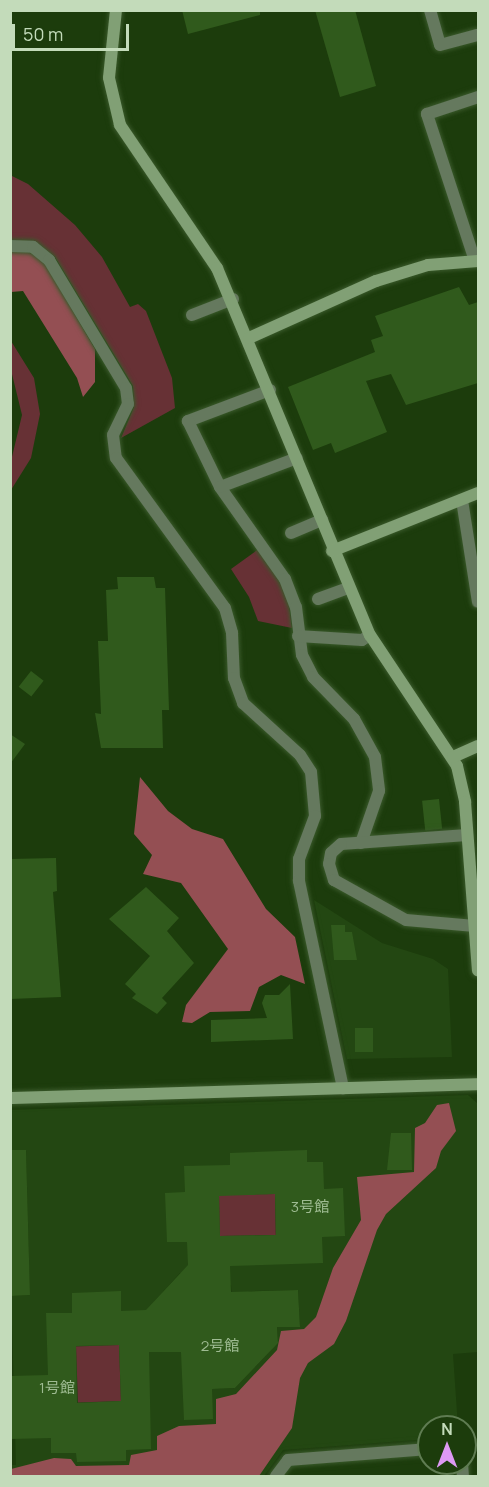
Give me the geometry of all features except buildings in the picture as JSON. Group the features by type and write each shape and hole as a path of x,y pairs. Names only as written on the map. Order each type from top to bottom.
{"street":[{"path":"116,10 109,78 120,125 233,299 322,520 332,551 370,635 453,758 465,802 477,932 478,970"},
{"path":"430,10 440,45 478,34"},
{"path":"249,338 386,278 428,265 477,261 427,114 478,97"},
{"path":"10,246 33,247 49,260 126,388 128,404 112,441 116,458 225,608 232,633 234,678 243,703 300,755 311,772 315,816 299,859 299,881 343,1088"},
{"path":"192,315 233,299"},
{"path":"270,390 188,421 220,487 285,579 296,607 298,636 313,677 354,719 380,770 379,791 361,843"},
{"path":"220,487 297,458"},
{"path":"332,551 478,493"},
{"path":"462,500 478,602"},
{"path":"291,533 322,520"},
{"path":"318,599 349,588"},
{"path":"298,636 362,640 370,635"},
{"path":"453,758 478,746"},
{"path":"465,802 478,801"},
{"path":"467,835 361,843 334,848 329,858 334,880 406,920 477,932"},
{"path":"10,1098 478,1084"},
{"path":"276,1476 288,1460 417,1450"}],"shaded area":[{"path":"10,175 28,184 75,225 102,257 130,307 138,304 146,311 172,378 175,408 121,438 134,407 133,386 55,257 39,244 11,240"},
{"path":"10,251 29,252 44,262 95,349 95,382 83,397 77,378 23,291 11,292"},
{"path":"11,341 34,378 40,414 31,458 11,490 11,461 22,415 11,370"},
{"path":"260,548 288,597 292,628 258,621 249,597 231,569"},
{"path":"140,777 168,811 192,829 223,839 266,909 295,937 305,984 281,975 259,987 250,1011 210,1012 192,1023 182,1022 186,1005 228,949 181,883 143,874 152,855 134,834"},
{"path":"314,900 382,943 433,959 448,969 452,1057 347,1059"},
{"path":"468,1095 477,1103 478,1352 453,1354 457,1415 417,1415 417,1440 283,1450 264,1476 11,1476 11,1465 16,1465 11,1296 30,1295 26,1150 11,1150 10,1110","holes":["180,1273 195,1286 231,1285 232,1298 251,1291 298,1290 300,1326 277,1327 278,1342 272,1342 272,1349 235,1388 212,1389 181,1352 152,1304"]},
{"path":"449,1103 456,1131 441,1151 436,1168 386,1214 377,1230 346,1321 334,1344 308,1363 300,1378 292,1428 259,1476 11,1476 11,1469 54,1458 71,1459 76,1466 129,1465 131,1455 157,1450 157,1436 179,1426 216,1424 216,1399 236,1394 277,1350 281,1331 304,1329 316,1317 333,1268 361,1220 357,1177 414,1172 415,1128 425,1123 437,1105"},
{"path":"275,1194 276,1235 220,1236 219,1195"},
{"path":"119,1345 121,1401 78,1402 76,1347"}]}
